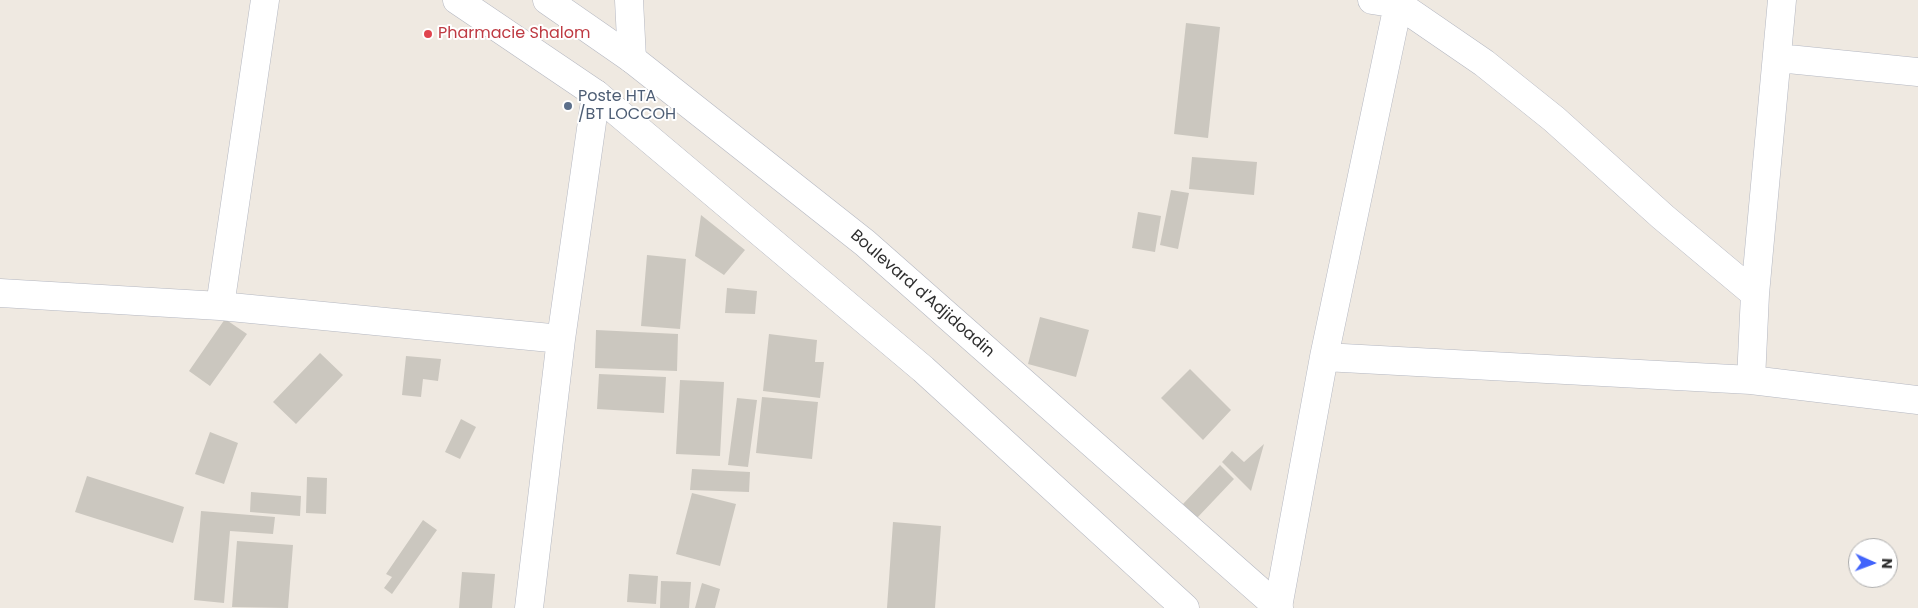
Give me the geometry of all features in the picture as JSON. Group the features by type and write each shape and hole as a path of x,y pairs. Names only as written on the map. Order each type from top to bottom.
{"street":[{"path":"220,306 265,0"},
{"path":"457,0 596,94 923,369 1185,608"},
{"name":"Boulevard d'Adjidoadin","path":"547,0 632,59 865,243 1279,608"},
{"path":"630,0 632,59"},
{"path":"1751,380 1755,294 1782,0"},
{"path":"1279,608 1389,1 1484,62 1546,112 1664,217 1755,294"},
{"path":"1778,58 1918,72"},
{"path":"530,608 560,339 596,94"},
{"path":"0,294 220,306 560,339"},
{"path":"1324,357 1751,380 1918,400"}],"building":[{"path":"1186,23 1220,27 1208,138 1174,134"},
{"path":"1192,157 1257,162 1254,195 1189,189"},
{"path":"1171,190 1189,193 1178,249 1160,245"},
{"path":"1138,212 1161,216 1155,252 1132,248"},
{"path":"701,215 745,250 724,275 695,256"},
{"path":"647,255 686,259 680,329 641,326"},
{"path":"727,288 757,291 755,314 725,313"},
{"path":"1040,317 1089,330 1076,377 1028,364"},
{"path":"225,319 247,334 210,386 189,371"},
{"path":"596,330 678,334 677,371 595,368"},
{"path":"769,334 817,340 815,362 824,362 820,398 763,391"},
{"path":"320,353 343,375 296,424 273,402"},
{"path":"406,356 441,359 438,381 423,379 421,397 402,395"},
{"path":"1190,369 1231,410 1203,440 1161,398"},
{"path":"599,374 666,377 664,413 597,409"},
{"path":"680,380 724,382 720,456 676,454"},
{"path":"762,397 818,402 812,459 756,453"},
{"path":"737,398 757,400 748,467 728,465"},
{"path":"461,419 476,427 460,459 445,452"},
{"path":"210,432 238,443 224,484 195,474"},
{"path":"1264,444 1251,491 1222,462 1232,451 1244,462"},
{"path":"1220,465 1234,479 1197,518 1183,504"},
{"path":"692,469 750,472 749,492 690,490"},
{"path":"87,476 184,507 173,543 75,512"},
{"path":"307,477 327,478 326,514 306,513"},
{"path":"251,492 301,496 300,516 250,512"},
{"path":"692,493 736,504 720,566 676,554"},
{"path":"201,511 275,517 273,534 230,531 224,603 194,600"},
{"path":"423,520 437,530 392,594 384,588 392,577 386,574"},
{"path":"893,522 941,526 935,608 887,608"},
{"path":"237,541 293,545 288,608 232,607"},
{"path":"462,572 495,574 492,608 459,608"},
{"path":"629,574 658,576 656,604 627,602"},
{"path":"661,581 691,582 689,608 660,608"},
{"path":"702,583 720,589 715,608 695,608"}],"place":[{"name":"Pharmacie Shalom","path":"428,34"},
{"name":"Poste HTA /BT LOCCOH","path":"568,106"}]}
